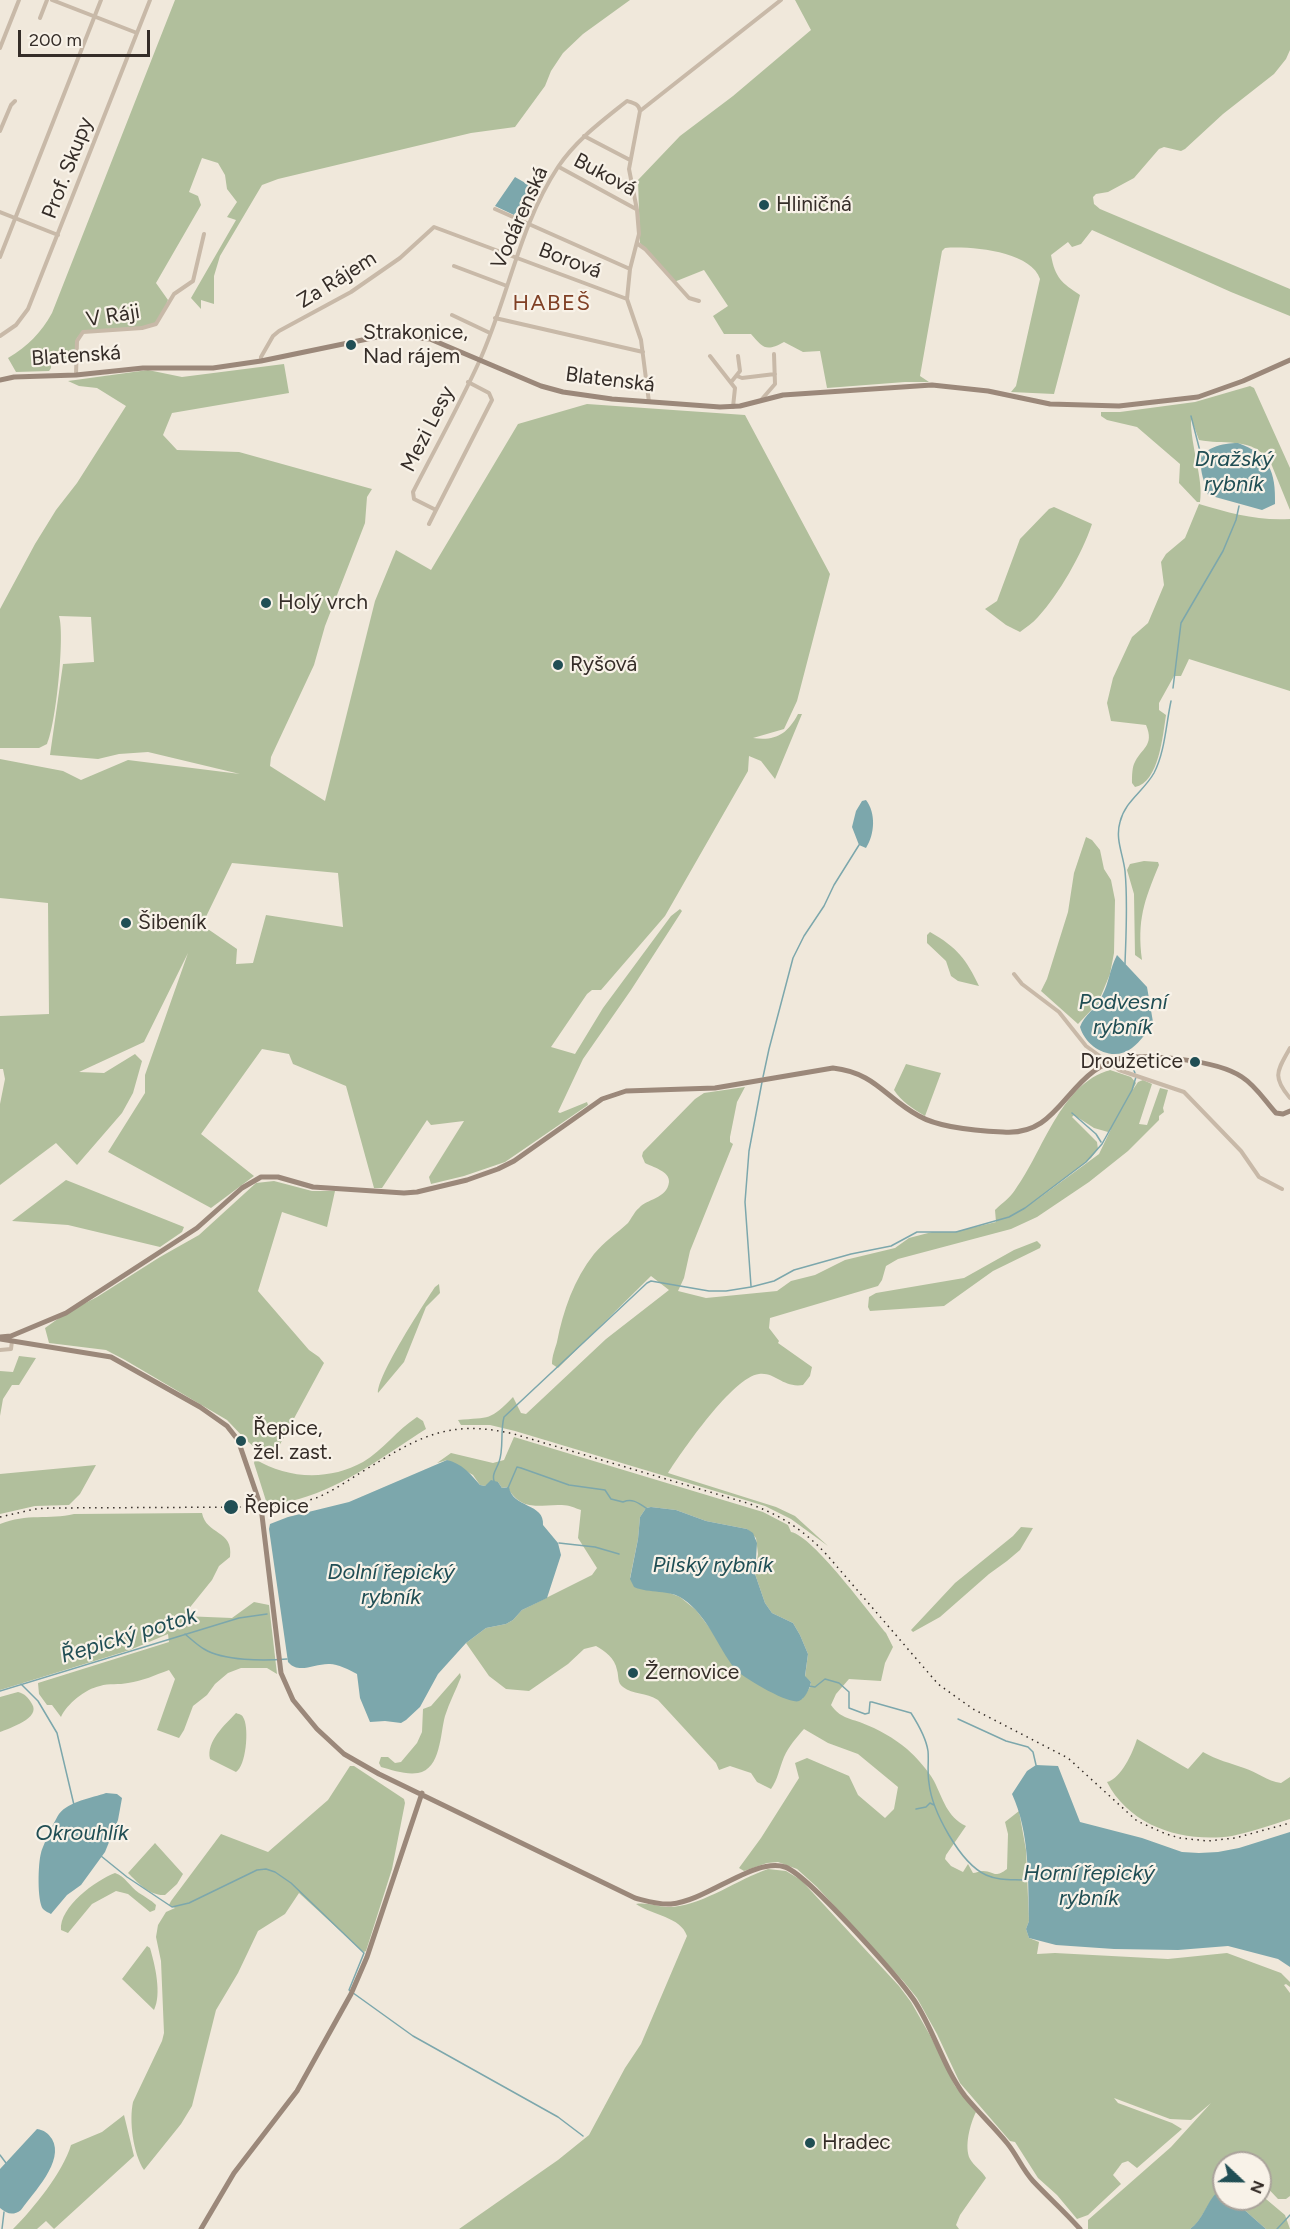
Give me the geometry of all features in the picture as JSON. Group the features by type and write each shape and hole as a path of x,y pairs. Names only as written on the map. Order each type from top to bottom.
{"street":[{"path":"0,48 19,0"},
{"path":"40,18 47,0"},
{"path":"52,0 137,33"},
{"path":"0,257 101,0"},
{"name":"Prof. Skupy","path":"0,336 16,325 28,309 150,0"},
{"path":"649,402 643,352 627,299 630,269 639,234 629,169 640,111 781,0"},
{"path":"0,131 15,101"},
{"name":"Vodárenská","path":"480,361 530,224 558,167 584,136 627,101 639,106 640,111"},
{"path":"584,136 630,160"},
{"name":"Buková","path":"558,167 637,210"},
{"path":"495,209 630,269"},
{"path":"0,212 58,235"},
{"name":"Borová","path":"434,227 627,299"},
{"name":"Za Rájem","path":"261,361 273,336 279,331 351,292 400,258 434,227"},
{"name":"V Ráji","path":"76,375 77,341 83,332 142,328 158,322 174,294 193,281 204,234"},
{"path":"638,244 689,298 699,301"},
{"name":"Vodárenská","path":"454,266 507,286"},
{"path":"452,315 490,333"},
{"path":"495,318 643,352"},
{"name":"Blatenská","path":"0,380 14,377 76,375 155,367 213,368 261,361 376,337 415,337 448,345 541,386 563,392 649,402 734,407 783,395 932,385 988,391 1050,404 1119,406 1198,397 1243,381 1290,360"},
{"path":"761,400 775,384 774,354"},
{"path":"710,356 732,381 736,391 734,407"},
{"path":"732,381 740,371 738,356"},
{"name":"Mezi Lesy","path":"436,510 414,499 413,492 480,361"},
{"path":"737,376 775,374"},
{"name":"Mezi Lesy","path":"429,524 492,400 489,393 468,382"},
{"path":"1014,974 1022,984 1059,1012 1086,1046 1119,1070 1184,1092 1241,1151 1259,1177 1282,1189"},
{"path":"1290,1048 1280,1065 1277,1078 1280,1087 1290,1098"},
{"path":"12,1340 66,1313 191,1232 242,1188 261,1177 278,1177 313,1187 404,1193 468,1180 514,1161 602,1100 626,1091 715,1088 821,1068 846,1069 866,1077 916,1115 932,1122 992,1131 1016,1132 1039,1125 1060,1107 1091,1073 1118,1059 1145,1056 1200,1062 1240,1075 1251,1083 1276,1113 1283,1114 1290,1111"},
{"path":"0,1338 111,1357 220,1420 238,1440 259,1499 280,1673 302,1714 344,1754 379,1774 635,1898 672,1904 691,1900 767,1866 778,1865 796,1872 902,1984 926,2020 957,2084 966,2097 1007,2143 1030,2178 1080,2229"},
{"path":"0,1350 11,1349 12,1340"},
{"path":"201,2229 234,2173 297,2091 351,1994 367,1957 422,1793"}],"green space":[{"path":"175,0 630,0 583,34 563,53 551,71 545,86 515,127 471,133 278,179 262,185 220,256 214,276 214,304 201,300 201,309 191,298 236,220 227,217 237,202 227,189 225,175 218,163 202,158 189,192 198,196 201,205 156,283 168,300 160,320 150,326 83,332 77,338 74,364 73,360 51,362 49,371 16,372 8,358 33,338 52,313"},
{"path":"795,0 1290,0 1290,50 1274,74 1223,114 1185,149 1181,151 1164,147 1159,149 1134,178 1093,197 1094,204 1100,209 1290,289 1290,316 1092,230 1081,244 1072,247 1068,242 1051,255 1060,279 1080,295 1054,394 1011,392 1016,386 1040,279 1025,262 999,252 969,248 945,248 942,251 920,376 929,382 827,388 820,351 803,352 784,342 769,348 759,343 751,334 724,334 713,316 728,306 704,270 674,282 640,243 638,180 680,136 733,96 811,30"},
{"path":"284,364 289,393 172,413 163,435 177,450 239,452 372,489 367,497 365,523 325,626 314,665 271,757 270,766 325,801 375,601 396,550 431,570 518,424 587,404 745,415 830,574 797,701 784,729 753,738 780,735 785,732 798,714 802,714 775,779 761,761 749,756 748,771 665,916 601,990 592,990 587,994 551,1047 575,1054 603,1008 671,916 680,909 682,911 631,990 583,1059 558,1112 587,1102 588,1105 505,1162 431,1184 429,1177 464,1121 431,1125 427,1120 382,1188 374,1188 346,1086 293,1064 289,1054 262,1049 201,1134 254,1176 211,1208 108,1152 145,1093 145,1075 188,953 144,1042 79,1072 104,1073 135,1054 142,1061 133,1093 122,1113 77,1165 56,1143 0,1185 0,1104 5,1079 3,1069 0,1069 0,1016 49,1014 48,903 0,898 0,759 63,771 81,780 128,760 240,774 148,752 119,754 98,759 50,755 63,664 94,662 91,617 59,616 61,641 59,680 54,719 47,744 39,748 0,748 0,609 56,510 77,483 126,406 97,388 79,386 68,381 148,370 182,377","holes":["232,863 338,873 343,927 266,915 253,963 236,964 237,949 202,925"]},
{"path":"1250,386 1254,388 1290,468 1290,510 1270,461 1274,457 1266,457 1243,444 1199,440 1191,418 1201,493 1200,502 1197,502 1179,483 1180,464 1137,427 1107,420 1101,416 1101,412 1120,412 1195,402"},
{"path":"1199,504 1255,518 1290,519 1290,691 1189,659 1181,676 1174,676 1159,703 1159,710 1166,715 1155,767 1143,784 1135,787 1132,783 1133,766 1148,742 1146,725 1111,721 1107,703 1113,678 1132,637 1148,623 1164,585 1161,562 1166,554 1185,538"},
{"path":"1054,507 1092,524 1076,561 1062,585 1038,617 1020,632 1006,625 985,609 997,601 1020,539 1049,509"},
{"path":"1086,837 1092,840 1100,850 1104,869 1111,880 1115,900 1114,953 1110,974 1098,1003 1078,1024 1041,991 1068,912 1074,873"},
{"path":"1144,861 1158,862 1159,865 1149,889 1141,922 1142,960 1135,955 1134,894 1127,870 1130,864"},
{"path":"930,932 948,943 960,955 979,986 958,981 951,976 946,961 927,943 927,935"},
{"path":"906,1064 941,1073 925,1116 900,1098 894,1090"},
{"path":"1110,1070 1131,1077 1136,1083 1132,1091 1138,1082 1143,1080 1152,1084 1139,1124 1147,1125 1160,1088 1168,1090 1164,1112 1128,1151 1089,1182 1037,1217 1011,1229 898,1259 886,1266 878,1286 770,1318 769,1328 779,1341 778,1343 812,1367 810,1376 803,1385 790,1384 765,1374 748,1378 709,1416 668,1473 776,1507 795,1516 828,1546 791,1519 765,1506 515,1431 490,1425 461,1425 458,1420 477,1419 494,1414 513,1397 521,1413 526,1414 606,1339 669,1290 651,1276 558,1368 552,1364 566,1307 587,1264 602,1246 628,1223 642,1205 660,1195 667,1188 669,1178 667,1175 645,1163 643,1152 695,1099 704,1093 745,1087 737,1102 730,1137 730,1142 733,1144 690,1251 684,1278 678,1291 706,1298 777,1291 791,1281 815,1275 845,1260 895,1248 909,1238 932,1232 954,1232 996,1222 995,1210 1015,1190 1025,1175 1065,1104 1078,1089 1093,1078","holes":["1074,1115 1094,1128 1108,1132 1111,1129 1099,1154 1031,1204 1091,1158 1098,1149 1097,1142 1072,1117"]},
{"path":"66,1180 184,1227 182,1232 160,1247 68,1225 12,1221"},
{"path":"274,1181 312,1191 335,1191 327,1227 282,1212 258,1291 309,1350 324,1363 271,1461 227,1420 106,1350 49,1343 45,1328 66,1313 97,1297 199,1235 256,1183"},
{"path":"1037,1241 1041,1245 1040,1248 993,1271 944,1306 870,1311 868,1307 869,1297 876,1293 964,1278 1014,1250"},
{"path":"439,1284 440,1293 426,1307 404,1362 378,1393 392,1357"},
{"path":"19,1356 36,1358 19,1385 12,1385 3,1399 0,1416 0,1371 13,1372"},
{"path":"417,1417 423,1421 426,1429 349,1478 299,1499 267,1504 254,1463 255,1459 267,1466 294,1474 322,1475 336,1472 363,1462"},
{"path":"514,1437 763,1512 788,1525 791,1532 813,1547 886,1633 893,1647 885,1663 881,1681 849,1679 836,1694 831,1705 841,1715 874,1728 897,1741 929,1772 950,1813 966,1826 946,1855 945,1859 951,1866 963,1872 968,1864 973,1873 987,1871 997,1874 1007,1869 1008,1834 1005,1822 1019,1811 1026,1850 1029,1921 1026,1929 1029,1938 1039,1942 1037,1954 1168,1959 1227,1953 1281,1973 1290,1982 1290,1987 1284,1985 1290,1993 1290,2196 1286,2199 1278,2199 1272,2193 1272,2151 1212,2151 1212,2200 1199,2221 1190,2229 1088,2229 1088,2220 1171,2147 1211,2103 1191,2120 1170,2119 1114,2098 1118,2103 1182,2129 1137,2168 1128,2161 1122,2163 1113,2175 1121,2184 1088,2215 1077,2219 1057,2195 1038,2178 1015,2142 1010,2141 960,2083 917,1998 817,1887 797,1869 778,1862 767,1863 744,1871 739,1868 799,1778 795,1763 807,1758 849,1776 858,1795 885,1818 894,1809 898,1787 858,1754 828,1743 804,1729 786,1753 771,1789 757,1782 751,1773 730,1766 719,1770 716,1763 658,1700 627,1690 621,1685 612,1658 596,1646 584,1649 568,1664 529,1691 506,1689 489,1676 466,1643 486,1628 506,1624 522,1610 592,1575 597,1568 578,1538 581,1510 565,1505 525,1504 519,1501 507,1487 502,1488 498,1482 485,1486 480,1485 473,1475 447,1460 437,1463 451,1453 493,1463 504,1460","holes":["646,1508 676,1510 706,1521 747,1529 756,1538 758,1554 755,1574 765,1603 772,1613 793,1623 808,1654 805,1677 811,1682 802,1699 763,1687 736,1670 696,1610 680,1597 630,1578 640,1517"]},
{"path":"96,1465 80,1494 69,1505 35,1506 0,1514 0,1474"},
{"path":"202,1513 209,1525 228,1542 230,1557 219,1566 212,1580 183,1616 232,1618 254,1602 269,1605 277,1674 267,1668 241,1668 228,1673 193,1706 179,1738 157,1730 175,1679 169,1670 139,1681 88,1690 68,1707 61,1717 52,1705 47,1705 39,1694 38,1683 169,1642 168,1634 130,1650 0,1690 0,1524 19,1519 74,1514"},
{"path":"1021,1527 1033,1528 1020,1550 940,1617 913,1632 911,1630 955,1583"},
{"path":"460,1673 461,1677 445,1716 438,1750 431,1765 418,1773 399,1772 381,1767 379,1763 381,1757 388,1757 395,1763 401,1762 417,1743 422,1732 423,1709 431,1706"},
{"path":"18,1692 31,1702 34,1709 32,1714 23,1722 0,1732 0,1697"},
{"path":"236,1713 242,1715 246,1724 246,1739 242,1763 236,1772 210,1759 210,1752 217,1734"},
{"path":"1137,1739 1188,1769 1203,1752 1276,1782 1281,1783 1290,1777 1290,1819 1232,1836 1214,1838 1177,1834 1144,1821 1117,1798 1107,1782 1122,1771"},
{"path":"350,1766 354,1766 404,1799 405,1803 392,1869 366,1951 360,1949 299,1893 285,1914 258,1931 238,1973 216,2010 192,2106 181,2124 144,2170 135,2146 132,2110 133,2102 164,2033 161,1961 156,1937 158,1925 166,1912 175,1908 169,1905 171,1901 221,1834 268,1852 328,1800"},
{"path":"155,1843 183,1874 177,1884 165,1895 149,1891 128,1873"},
{"path":"768,1869 786,1871 801,1880 899,1986 931,2037 955,2086 976,2112 968,2136 968,2154 986,2178 960,2215 956,2225 959,2229 459,2229 558,2160 589,2135 625,2068 641,2044 687,1936 684,1930 672,1920 636,1904 668,1907 686,1905"},
{"path":"115,1873 154,1903 155,1910 150,1912 128,1894 116,1891 92,1904 68,1933 61,1930 62,1921 72,1904 89,1888"},
{"path":"147,1946 150,1948 157,1979 154,2010 122,1979"},
{"path":"124,2115 134,2156 54,2229 46,2221 37,2229 13,2229 47,2190 71,2145 102,2132"},
{"path":"1272,2204 1285,2215 1290,2229 1266,2229 1246,2211 1272,2211"}],"water":[{"path":"515,177 534,188 514,215 495,206"},
{"name":"Dražský rybník","path":"1238,443 1249,447 1264,459 1272,474 1275,504 1262,510 1208,495 1201,470 1201,460 1204,454 1213,447"},
{"path":"866,800 873,817 873,824 866,848 859,845 852,827 856,811 862,801"},
{"name":"Podvesní rybník","path":"1117,955 1147,987 1153,1022 1135,1046 1117,1054 1094,1047 1083,1035 1080,1027 1102,996"},
{"name":"Dolní řepický rybník","path":"447,1460 461,1466 480,1485 485,1486 491,1480 498,1482 502,1488 509,1487 516,1499 539,1513 543,1525 558,1543 561,1555 547,1598 522,1610 506,1624 486,1628 466,1643 438,1674 420,1707 406,1720 401,1723 370,1722 360,1698 357,1674 333,1664 297,1668 288,1662 270,1524 288,1517 349,1502"},
{"name":"Pilský rybník","path":"646,1508 676,1510 706,1521 747,1529 753,1533 757,1543 755,1574 765,1603 772,1613 793,1623 808,1654 805,1676 811,1682 807,1693 801,1700 794,1701 776,1695 739,1673 699,1614 683,1599 672,1594 634,1587 630,1579 640,1517"},
{"name":"Horní řepický rybník","path":"1036,1765 1058,1766 1080,1822 1142,1838 1182,1852 1218,1852 1290,1832 1290,1967 1278,1959 1228,1946 1178,1950 1114,1949 1056,1945 1029,1938 1026,1929 1029,1921 1025,1840 1012,1794 1027,1771"},
{"name":"Okrouhlík","path":"106,1793 117,1794 122,1798 118,1820 105,1852 81,1885 67,1895 51,1914 41,1905 39,1873 42,1849 57,1817 63,1810 75,1803"},
{"path":"37,2129 46,2132 52,2139 55,2148 51,2167 40,2186 21,2210 13,2214 8,2213 0,2208 0,2169"},
{"path":"1212,2198 1212,2211 1246,2211 1266,2229 1190,2229 1198,2221"}],"waterway":[{"path":"1191,416 1202,459"},
{"path":"1173,688 1181,623 1223,551 1236,520 1239,506"},
{"path":"1125,964 1126,883 1119,828 1126,808 1150,779 1158,765 1171,701"},
{"path":"763,1077 793,958 859,845"},
{"path":"1130,1061 1135,1073"},
{"path":"494,1481 501,1452 504,1417 647,1283 651,1281 709,1291 751,1287 774,1281 794,1270 851,1254 891,1246 917,1232 956,1232 1009,1217 1025,1208 1086,1162 1102,1144 1132,1090 1136,1077"},
{"path":"751,1286 745,1202 749,1151 762,1082"},
{"path":"1072,1113 1096,1134 1101,1142"},
{"path":"508,1488 517,1467 569,1485 605,1490 611,1499 623,1502 633,1501 646,1508"},
{"name":"Řepický potok","path":"559,1543 595,1547 619,1554"},
{"name":"Řepický potok","path":"0,1691 239,1618 267,1614"},
{"path":"185,1634 204,1649 222,1656 256,1660 287,1659"},
{"name":"Řepický potok","path":"809,1686 815,1687 825,1679 839,1683 849,1692 849,1708 865,1714 869,1713 870,1702 911,1713 927,1746 931,1795 941,1821 957,1848 976,1869 986,1875 1001,1879 1027,1880"},
{"path":"21,1684 38,1701 57,1733 74,1805"},
{"path":"958,1719 1006,1741 1028,1747 1033,1752 1036,1765"},
{"path":"916,1809 926,1807 930,1803 934,1805"},
{"path":"101,1856 127,1877 172,1907 189,1903 257,1870 266,1869 275,1872 291,1883 364,1953 349,1990 413,2036 558,2117 583,2136"},
{"path":"0,2155 6,2163"},
{"path":"2,2229 4,2212"},
{"path":"1277,2229 1290,2215"}],"railway":[{"path":"0,1517 50,1508 261,1507 289,1504 322,1496 398,1450 432,1435 450,1430 469,1429 514,1434 747,1503 770,1512 790,1524 827,1555 938,1684 973,1709 1068,1758 1137,1821 1180,1838 1208,1841 1235,1838 1290,1823"}],"place":[{"name":"Hliničná","path":"764,205"},
{"name":"Strakonice, Nad rájem","path":"351,345"},
{"name":"Holý vrch","path":"266,603"},
{"name":"Ryšová","path":"558,665"},
{"name":"Šibeník","path":"126,923"},
{"name":"Droužetice","path":"1195,1062"},
{"name":"Řepice, žel. zast.","path":"241,1441"},
{"name":"Řepice","path":"231,1507"},
{"name":"Žernovice","path":"633,1673"},
{"name":"Hradec","path":"810,2143"}],"district":[{"name":"HABEŠ","path":"552,304"}]}
